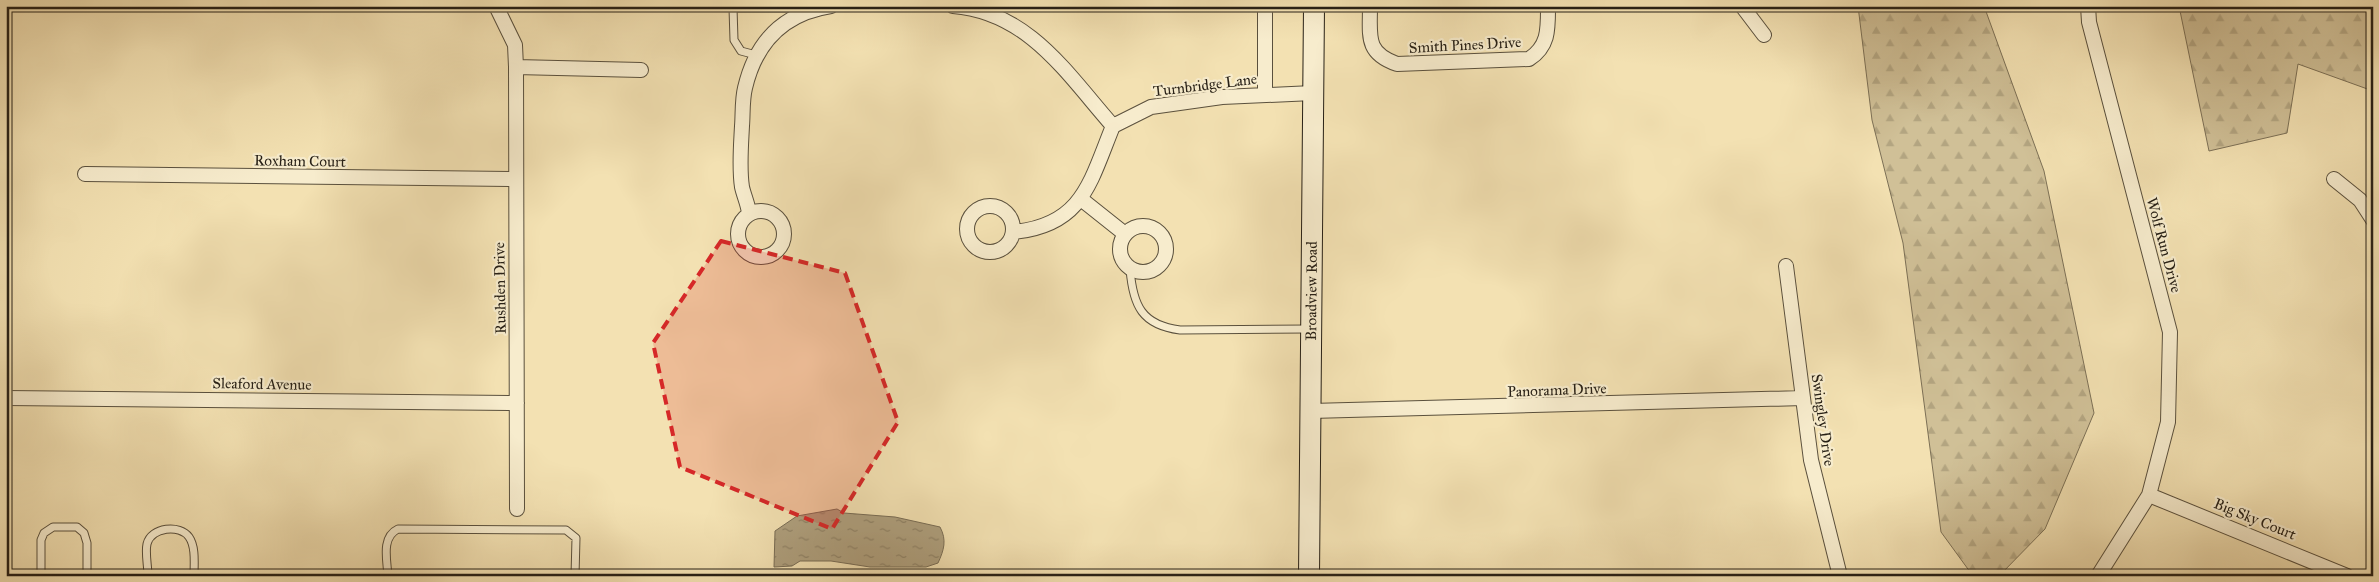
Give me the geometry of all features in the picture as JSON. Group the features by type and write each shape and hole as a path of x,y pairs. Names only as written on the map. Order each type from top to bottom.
{"street":[{"name":"Rushden Drive","path":"496,6 515,45 516,67 517,509"},
{"path":"749,213 742,188 740,152 745,88 756,55 767,39 795,15 830,6"},
{"path":"954,6 998,17 1024,30 1042,45 1112,126 1081,199 1068,212 1044,226 1014,232"},
{"path":"1265,6 1265,94"},
{"name":"Broadview Road","path":"1309,576 1314,6"},
{"name":"Smith Pines Drive","path":"1370,6 1370,41 1377,53 1385,60 1398,64 1529,59 1539,52 1546,38 1548,6"},
{"path":"1742,6 1764,36"},
{"name":"Wolf Run Drive","path":"2088,6 2091,31 2170,332 2168,422 2149,495 2098,576"},
{"path":"516,67 641,70"},
{"name":"Turnbridge Lane","path":"1112,126 1151,107 1222,96 1313,93"},
{"name":"Roxham Court","path":"85,174 515,179"},
{"path":"2334,179 2360,200 2373,220"},
{"path":"1081,199 1125,234"},
{"path":"1138,226 1148,226 1161,234 1166,243 1164,261 1158,268 1148,272 1138,273 1130,269 1123,262 1120,255 1120,243 1125,234 1138,226"},
{"name":"Swingley Drive","path":"1786,266 1811,460 1840,576"},
{"name":"Sleaford Avenue","path":"6,398 517,402"},
{"name":"Panorama Drive","path":"1311,411 1803,398"},
{"name":"Big Sky Court","path":"2149,495 2348,576"}],"lane":[{"path":"756,55 741,51 734,40 733,8 814,9"},
{"path":"1130,269 1132,288 1140,310 1146,318 1162,328 1180,330 1311,329"},
{"path":"41,576 41,540 44,533 53,527 77,527 84,533 87,543 87,576"},
{"path":"148,576 147,543 152,535 171,528 182,531 190,537 194,550 194,576"},
{"path":"388,576 386,541 391,532 398,529 418,529 566,530 576,538 575,576"}],"highlighted area":[{"path":"721,241 845,273 898,422 832,529 680,467 653,343"}],"green space":[{"path":"1858,6 1984,6 2044,171 2094,413 2045,529 1999,576 1973,576 1941,532 1903,243 1872,120"},
{"path":"2179,6 2373,6 2373,91 2298,64 2287,133 2209,151"}],"water":[{"path":"837,509 844,513 895,517 940,527 944,545 938,563 926,567 870,567 831,561 800,561 792,566 774,567 775,531 797,516"}]}
